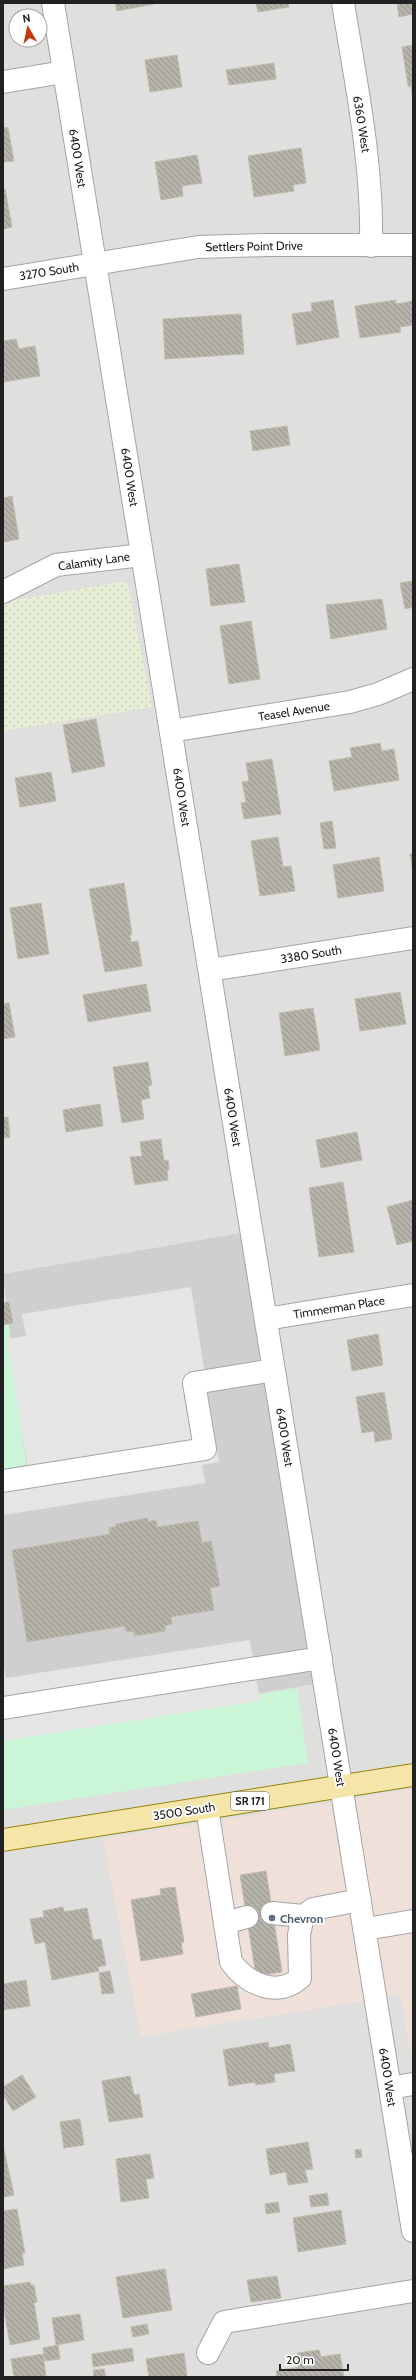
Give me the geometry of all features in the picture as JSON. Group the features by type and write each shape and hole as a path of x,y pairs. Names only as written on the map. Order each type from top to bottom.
{"main road":[{"name":"3500 South","path":"3,1840 413,1775"}],"street":[{"name":"6400 West","path":"53,3 341,1786 366,1929 390,2088 406,2147 413,2231"},
{"name":"6360 West","path":"343,3 369,172 372,201 371,246"},
{"path":"3,82 64,72"},
{"name":"Settlers Point Drive","path":"95,263 198,248 232,245 413,245"},
{"name":"3270 South","path":"3,279 95,263"},
{"name":"Calamity Lane","path":"3,592 56,565 142,555"},
{"name":"Teasel Avenue","path":"171,731 350,702 378,694 413,679"},
{"name":"3380 South","path":"210,970 413,938"},
{"name":"Timmerman Place","path":"266,1319 413,1295"},
{"path":"3,1481 205,1449 194,1383 274,1370"},
{"path":"3,1708 321,1658"},
{"path":"207,1808 231,1962 238,1972 265,1987 278,1989 292,1985 300,1978 299,1935 303,1916"},
{"path":"272,1913 303,1916 313,1909 360,1900"},
{"path":"225,1923 247,1917"},
{"path":"366,1929 413,1921"},
{"path":"390,2088 413,2084"},
{"path":"208,2353 224,2322 413,2291"}],"shaded area":[{"path":"3,3 413,3 413,2377 3,2377"},
{"path":"259,1230 333,1681 3,1735 3,1469 26,1465 3,1274"},
{"path":"191,1287 219,1462 202,1465 205,1483 3,1515 3,1474 28,1470 7,1339 26,1336 22,1314"},
{"path":"250,1640 260,1701 3,1741 3,1661 6,1678"},
{"path":"413,1789 413,2067 400,1995 141,2037 103,1839"}],"green space":[{"path":"127,581 152,707 3,731 3,602"},
{"path":"3,1280 26,1465 3,1469"},
{"path":"297,1688 308,1763 3,1810 3,1735"}],"building":[{"path":"115,3 154,3 154,4 117,11"},
{"path":"256,3 288,3 289,7 258,12"},
{"path":"397,3 413,3 413,14 399,17"},
{"path":"413,45 413,100 411,86 408,86 402,47"},
{"path":"177,55 182,87 150,92 145,60"},
{"path":"274,63 276,79 229,85 226,70"},
{"path":"3,127 8,128 14,161 3,162"},
{"path":"301,148 306,183 293,185 294,191 254,197 248,156"},
{"path":"197,155 202,183 182,186 183,196 161,200 155,162"},
{"path":"3,189 5,189 12,227 3,229"},
{"path":"333,300 339,337 297,345 292,314 312,311 311,303"},
{"path":"396,300 396,304 413,301 413,325 400,327 401,332 360,338 355,306"},
{"path":"241,314 244,354 165,359 163,319"},
{"path":"16,339 19,349 35,346 40,376 3,382 3,341"},
{"path":"287,426 290,445 253,451 250,431"},
{"path":"12,496 19,539 4,542 3,498"},
{"path":"239,564 245,602 211,606 206,569"},
{"path":"413,581 413,607 405,609 400,583"},
{"path":"382,599 387,629 331,639 326,605"},
{"path":"251,621 260,679 229,684 220,626"},
{"path":"96,719 105,766 72,773 63,725"},
{"path":"380,743 382,751 394,749 399,780 334,791 329,761 352,757 350,748"},
{"path":"272,759 281,814 244,819 241,803 246,802 242,782 249,781 246,763"},
{"path":"51,772 56,801 20,807 15,778"},
{"path":"332,821 336,848 324,849 320,823"},
{"path":"278,837 283,867 291,866 295,891 260,896 251,841"},
{"path":"410,854 413,854 413,872"},
{"path":"379,857 384,891 338,898 333,865"},
{"path":"124,883 132,934 130,935 131,942 138,941 142,966 105,972 89,889"},
{"path":"41,903 49,954 18,959 10,908"},
{"path":"146,984 151,1011 88,1022 83,995"},
{"path":"400,992 406,1024 360,1031 355,999"},
{"path":"9,1003 15,1037 3,1039 3,1004"},
{"path":"313,1008 320,1050 285,1056 279,1013"},
{"path":"148,1062 152,1085 148,1086 150,1098 141,1100 144,1119 122,1123 113,1067"},
{"path":"100,1104 103,1126 66,1132 63,1110"},
{"path":"8,1117 10,1137 3,1138 3,1118"},
{"path":"357,1132 362,1160 321,1168 316,1140"},
{"path":"161,1139 164,1161 168,1160 168,1180 135,1185 130,1157 142,1156 140,1142"},
{"path":"343,1182 354,1252 319,1257 309,1188"},
{"path":"413,1200 413,1241 397,1245 387,1207"},
{"path":"9,1302 13,1323 3,1325 3,1303"},
{"path":"378,1334 383,1365 352,1371 347,1340"},
{"path":"384,1392 392,1439 375,1442 374,1431 362,1433 356,1397"},
{"path":"147,1518 148,1522 156,1520 157,1527 198,1521 202,1543 211,1541 220,1586 210,1588 214,1610 171,1617 172,1624 165,1626 165,1631 135,1636 133,1631 126,1632 125,1626 27,1642 12,1550 110,1534 109,1528 116,1526 116,1524"},
{"path":"266,1871 282,1972 256,1976 240,1875"},
{"path":"175,1887 184,1942 181,1943 183,1954 141,1961 131,1900 161,1895 160,1889"},
{"path":"63,1907 64,1912 87,1908 93,1940 101,1939 106,1965 98,1967 99,1971 52,1980 45,1942 35,1944 30,1919 44,1917 43,1911"},
{"path":"110,1971 114,1993 102,1994 99,1973"},
{"path":"26,1980 30,2006 3,2010 3,1984"},
{"path":"237,1986 241,2009 196,2017 191,1994"},
{"path":"268,2042 269,2048 290,2044 295,2071 274,2074 275,2082 256,2085 255,2082 229,2086 223,2050"},
{"path":"22,2075 36,2097 13,2111 3,2095 3,2087"},
{"path":"130,2076 134,2095 139,2094 143,2117 109,2122 102,2081"},
{"path":"80,2119 84,2145 64,2148 60,2122"},
{"path":"308,2142 313,2169 305,2170 308,2182 288,2185 286,2172 270,2175 266,2149"},
{"path":"3,2145 14,2195 3,2197"},
{"path":"361,2149 362,2157 356,2158 355,2150"},
{"path":"150,2154 154,2178 146,2179 149,2198 121,2202 116,2159"},
{"path":"327,2193 329,2205 311,2207 309,2196"},
{"path":"278,2202 280,2212 266,2214 265,2204"},
{"path":"17,2209 25,2253 22,2253 24,2265 3,2269 3,2211"},
{"path":"341,2210 346,2244 298,2252 293,2218"},
{"path":"165,2269 172,2310 123,2318 116,2277"},
{"path":"277,2276 281,2298 251,2302 247,2280"},
{"path":"30,2282 31,2285 34,2285 37,2302 34,2303 40,2339 10,2345 3,2304 3,2286"},
{"path":"80,2314 84,2340 56,2345 52,2318"},
{"path":"147,2324 149,2334 133,2337 131,2327"},
{"path":"58,2345 60,2359 45,2361 43,2348"},
{"path":"132,2348 134,2361 93,2367 92,2354"},
{"path":"319,2350 321,2357 340,2354 344,2377 277,2377 276,2371 299,2367 297,2353"},
{"path":"184,2353 187,2377 149,2377 146,2359"},
{"path":"43,2354 46,2377 14,2377 11,2359"},
{"path":"104,2369 106,2377 94,2377 93,2370"}],"place":[{"name":"Chevron","path":"272,1918"}]}
